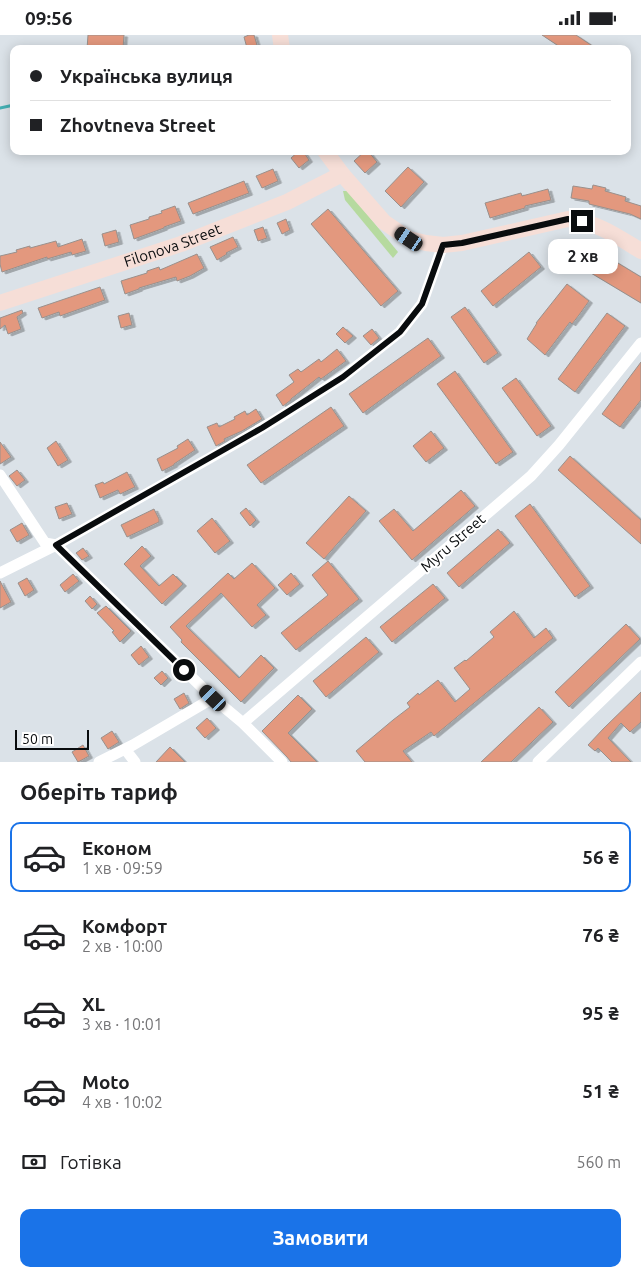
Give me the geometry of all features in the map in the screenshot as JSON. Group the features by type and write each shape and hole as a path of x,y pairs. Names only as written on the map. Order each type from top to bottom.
{"main road":[{"path":"328,155 384,223 409,239 443,245 462,243 568,219 595,224 641,251"},
{"name":"Filonova Street","path":"0,303 181,244 286,202 342,174"}],"street":[{"path":"0,573 56,545 262,428 343,377 400,332 422,304 443,245"},
{"name":"Myru Street","path":"243,723 531,476 559,445 641,343"},
{"path":"0,475 45,543 56,545 213,698 243,723 282,762"},
{"path":"544,760 641,662"},
{"path":"99,762 213,698"},
{"path":"125,749 135,762"}],"green space":[{"path":"343,191 348,191 398,252 393,258 345,200"}],"building":[{"path":"88,35 124,35 123,45 87,45"},
{"path":"254,35 257,45 246,45 244,37"},
{"path":"542,35 576,35 591,45 557,45"},
{"path":"294,155 306,155 309,160 299,168 291,158"},
{"path":"361,155 371,155 377,162 365,173 354,161"},
{"path":"408,167 424,182 401,207 385,191"},
{"path":"273,169 278,181 262,188 256,176"},
{"path":"244,181 249,193 193,214 188,203"},
{"path":"593,185 606,188 605,191 626,197 625,201 641,206 641,219 630,214 589,204 589,201 571,198 573,186 592,189"},
{"path":"548,189 551,200 525,206 525,208 490,218 485,203 521,193 522,196"},
{"path":"175,206 181,221 134,239 130,225 149,219 149,217 162,213 161,211"},
{"path":"328,209 398,291 381,306 311,224"},
{"path":"286,219 290,230 282,234 277,223"},
{"path":"263,227 267,238 258,241 254,230"},
{"path":"116,230 119,242 105,246 102,234"},
{"path":"233,237 238,247 217,260 210,247"},
{"path":"82,239 86,251 72,255 71,252 47,259 47,257 2,272 0,256 17,252 16,250 30,246 30,248 56,241 58,247"},
{"path":"598,251 641,277 641,303 586,270"},
{"path":"529,252 541,267 493,306 481,291"},
{"path":"197,254 204,268 190,276 177,281 176,277 125,294 121,281 159,267 160,270"},
{"path":"567,284 589,301 545,355 527,339 536,323"},
{"path":"100,287 105,300 60,316 59,312 42,318 38,308"},
{"path":"465,307 498,353 484,363 451,317"},
{"path":"22,310 23,313 17,317 21,329 8,334 5,325 0,329 0,318"},
{"path":"129,313 132,325 121,328 118,316"},
{"path":"607,313 625,326 575,392 558,379"},
{"path":"343,327 353,336 345,343 336,334"},
{"path":"372,329 379,338 371,345 363,336"},
{"path":"428,338 441,356 363,413 349,394"},
{"path":"337,349 346,361 321,379 319,377 283,406 276,395 294,382 289,375 298,369 301,372 319,359 321,362"},
{"path":"641,362 641,400 620,427 602,414"},
{"path":"455,371 513,452 496,464 437,384"},
{"path":"516,378 551,426 537,436 502,388"},
{"path":"331,407 344,426 261,483 247,465"},
{"path":"256,409 262,419 224,439 225,441 216,446 207,427 217,423 219,427 235,419 234,417 245,411 247,415"},
{"path":"431,431 444,448 426,462 413,446"},
{"path":"188,439 195,450 162,471 157,459 178,448 177,446"},
{"path":"56,441 68,460 58,466 47,448"},
{"path":"0,442 11,457 0,464"},
{"path":"570,456 641,520 641,544 558,470"},
{"path":"17,470 25,480 17,486 9,476"},
{"path":"127,472 135,487 120,494 118,490 100,498 95,485 103,482 104,484"},
{"path":"461,490 475,506 412,560 379,521 394,509 413,531"},
{"path":"349,496 366,511 324,559 306,543"},
{"path":"67,503 72,514 59,519 55,507"},
{"path":"530,504 590,586 575,597 515,516"},
{"path":"246,508 256,520 250,526 240,513"},
{"path":"154,509 159,522 127,537 121,525"},
{"path":"212,518 230,541 215,553 197,531"},
{"path":"22,523 29,535 17,542 10,530"},
{"path":"498,529 510,543 459,587 447,573"},
{"path":"142,546 151,556 140,566 159,586 173,574 183,584 162,604 124,564"},
{"path":"83,548 89,556 82,560 76,553"},
{"path":"328,561 359,599 296,650 281,633 328,595 312,575"},
{"path":"252,563 275,588 257,605 266,615 252,627 221,593 186,626 239,678 261,655 274,668 241,702 181,642 182,640 170,627 228,573 234,579"},
{"path":"291,573 300,584 287,595 278,585"},
{"path":"73,574 79,581 65,592 60,585"},
{"path":"27,578 34,590 25,596 18,583"},
{"path":"0,581 11,602 0,608"},
{"path":"433,584 445,598 392,642 380,627"},
{"path":"90,596 97,604 92,609 85,601"},
{"path":"106,606 131,631 120,642 112,632 114,631 97,613"},
{"path":"514,611 534,638 546,628 553,638 434,736 431,732 403,751 412,762 365,762 356,751 410,707 407,703 418,693 419,695 438,680 455,702 470,689 454,668 466,661 494,637 490,632"},
{"path":"626,624 640,639 569,707 555,692"},
{"path":"366,637 379,652 326,697 313,681"},
{"path":"141,646 149,657 139,665 131,655"},
{"path":"162,671 168,678 161,685 154,678"},
{"path":"641,692 641,722 630,732 621,723 608,738 631,762 612,762 598,748 595,751 588,745"},
{"path":"184,693 189,703 180,709 174,699"},
{"path":"298,695 312,709 288,733 317,762 291,762 262,731"},
{"path":"539,707 553,722 511,762 481,762"},
{"path":"207,718 216,728 205,738 196,728"},
{"path":"112,731 119,742 108,749 101,738"},
{"path":"83,745 89,756 78,762 72,752"},
{"path":"170,747 185,762 156,762"}],"waterway":[{"path":"0,108 10,106"}],"route":[{"path":"184,670 56,545 262,428 343,377 400,332 422,304 443,245 462,243 568,219 582,221"}]}
